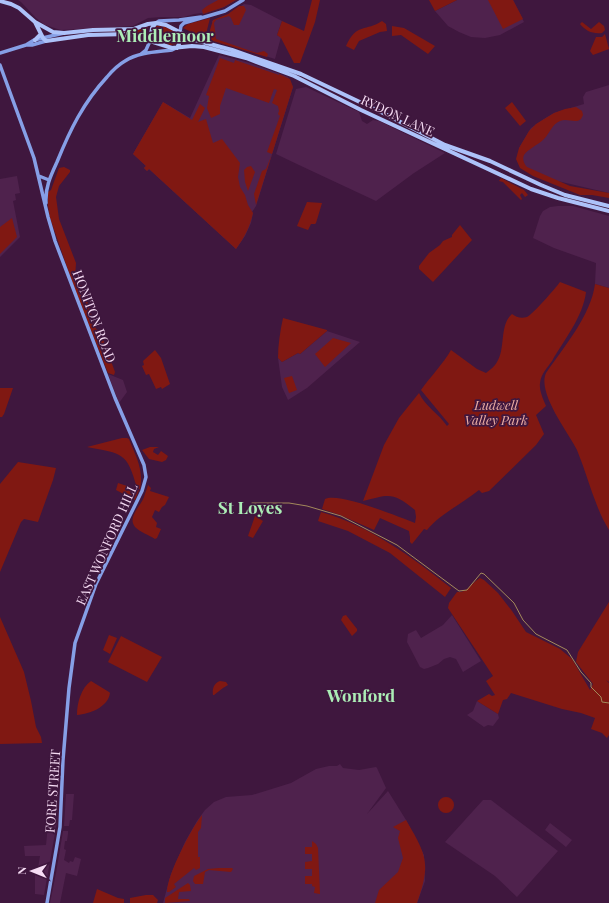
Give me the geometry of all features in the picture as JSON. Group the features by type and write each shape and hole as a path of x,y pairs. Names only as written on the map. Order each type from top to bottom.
{"main road":[{"path":"141,54 172,50 176,48 179,44 180,32 184,24 225,11 243,0"},
{"path":"0,1 19,8 48,31 64,33 134,29 159,21 208,16"},
{"path":"35,22 45,40"},
{"path":"141,54 146,50 150,41 152,28 156,23"},
{"name":"RYDON LANE","path":"156,23 166,25 199,41 232,50 301,74 385,114 445,145 490,161 565,195 609,206"},
{"path":"26,45 32,45 64,33"},
{"path":"1,52 26,45 36,40 41,34"},
{"name":"RYDON LANE","path":"45,40 88,35 128,34 172,48 195,46 212,48 246,58 281,71 531,189 558,198 609,211"},
{"path":"36,40 45,40"},
{"name":"HONITON ROAD","path":"46,208 46,195 49,180 68,135 90,98 104,80 120,65 133,56 141,54"},
{"name":"HONITON ROAD","path":"0,65 34,158 49,224 129,431"},
{"path":"39,176 49,180"},
{"name":"EAST WONFORD HILL","path":"66,727 75,643 96,584 144,486 146,477 144,465 129,431"},
{"name":"FORE STREET","path":"48,903 60,827 66,727"}],"shaded area":[{"path":"18,0 236,0 224,7 203,14 194,14 184,17 148,18 133,26 61,30 45,25"},
{"path":"457,0 513,0 524,22 500,35 485,38 471,37 448,26 435,11"},
{"path":"244,4 251,5 282,21 277,35 281,37 275,59 216,41 212,21 227,15"},
{"path":"219,55 250,63 288,77 293,87 256,206 252,212 251,223 245,236 236,249 149,169 147,171 144,168 146,166 133,154 163,102 190,118"},
{"path":"609,85 609,193 536,176 524,170 519,148 531,128 554,113 584,104 583,97 586,92"},
{"path":"306,87 359,112 362,121 367,124 373,120 379,121 445,153 414,173 376,201 299,165 276,154 296,89"},
{"path":"17,176 20,193 15,194 16,200 13,201 20,237 0,257 0,179"},
{"path":"573,206 609,216 609,288 595,284 596,263 554,248 533,238 543,211 550,207"},
{"path":"327,331 360,342 307,388 288,400 282,387 278,358 282,362 298,353 300,354"},
{"path":"108,374 123,380 127,392 119,403"},
{"path":"452,615 481,661 463,672 456,659 450,657 428,668 424,669 420,667 407,642 408,634 416,630 421,638 443,625"},
{"path":"477,701 498,714 499,718 493,726 488,725 484,727 467,715 473,711"},
{"path":"340,764 343,768 359,770 376,767 386,788 367,814 388,791 406,820 424,855 425,881 417,903 163,903 171,874 185,842 197,821 205,810 214,802 226,797 252,795 291,783 316,769 337,766"},
{"path":"66,794 74,794 72,820 70,820 69,826 64,826"},
{"path":"483,800 491,800 558,851 517,897 495,876 445,842"},
{"path":"52,821 57,822 44,895 35,894 35,868 38,868 40,856 25,856 24,846 46,845 48,825 50,825"},
{"path":"550,823 572,840 566,847 545,830"},
{"path":"63,831 68,831 67,841 65,841 64,849 66,850 64,860 69,863 70,861 73,862 75,857 81,859 77,876 66,873 60,903 50,903 56,873"}],"green space":[{"path":"218,0 236,0 224,7 203,14 202,10"},
{"path":"312,0 320,0 315,22 300,63 294,63 281,38 277,35 282,21 304,31"},
{"path":"429,0 457,0 435,11"},
{"path":"488,0 513,0 523,19 503,29"},
{"path":"239,6 244,6 246,10 239,25 234,25 229,16 216,20 214,23 216,39 257,53 264,51 268,54 267,57 210,39 210,30 213,20 228,14"},
{"path":"210,18 207,30 208,40 183,28 188,24"},
{"path":"382,21 386,24 387,31 380,32 359,41 354,50 346,46 350,38 358,30"},
{"path":"582,22 591,29 599,22 604,26 605,30 602,33 590,32 580,24"},
{"path":"392,26 404,28 435,46 428,54 401,35 392,36"},
{"path":"148,27 143,37 124,32 95,32 135,31"},
{"path":"154,27 165,27 178,33 178,42 170,45 153,38"},
{"path":"605,34 609,49 593,55 590,51 596,37 602,37"},
{"path":"220,58 234,63 235,60 290,79 293,87 272,154 267,152 280,116 278,114 278,106 272,103 277,90 274,89 269,103 226,88 220,106 220,114 211,118 207,108 209,96 206,95"},
{"path":"163,102 192,120 200,104 205,108 198,122 206,119 213,143 222,139 240,163 238,177 240,187 253,213 242,241 236,249 149,169 147,171 144,168 146,166 133,154"},
{"path":"512,102 526,121 520,126 505,108"},
{"path":"576,107 582,111 583,115 581,119 576,121 563,120 557,122 544,139 524,155 523,157 525,164 527,167 570,186 609,193 609,198 592,195 580,195 533,176 520,168 516,159 519,148 529,131 536,124 554,113"},
{"path":"272,154 256,205 254,194 262,171 266,169"},
{"path":"251,166 255,172 248,191 245,182 244,170"},
{"path":"64,167 70,170 70,172 59,186 56,197 59,219 76,263 75,278 78,286 82,285 96,329 100,331 115,372 114,375 108,373 75,290 50,218 48,192 51,190 59,168"},
{"path":"501,178 524,190 528,195 525,197 522,193 520,195 521,200 503,182 499,181"},
{"path":"307,202 322,203 316,223 311,224 308,230 297,226"},
{"path":"12,218 17,237 0,254 0,227"},
{"path":"460,225 472,240 433,282 419,269 419,266 429,253 443,241 452,237"},
{"path":"560,282 586,292 577,319 552,361 544,371 541,380 541,392 546,406 536,415 544,434 536,445 489,491 482,493 479,490 445,514 427,530 424,529 412,544 410,542 409,531 380,518 374,530 322,509 325,499 343,499 369,506 415,523 415,510 396,497 386,496 363,501 384,445 399,418 419,393 425,402 447,426 449,424 421,390 451,350 477,369 486,373 495,365 500,356 505,324 512,314 523,318 530,315"},
{"name":"Ludwell Valley Park","path":"595,284 609,288 609,530 592,494 577,450 549,401 544,381 546,373 582,319 588,307"},
{"path":"283,318 327,331 300,354 298,353 282,362 278,358 278,353"},
{"path":"333,338 351,343 325,367 315,354"},
{"path":"155,350 161,358 170,384 162,389 161,387 156,389 149,374 146,375 142,366 144,365 143,361"},
{"path":"292,376 297,390 289,393 284,378"},
{"path":"0,388 13,388 2,417 0,417"},
{"path":"122,438 129,439 137,458 141,476 140,489 137,488 130,467 122,457 109,451 87,447"},
{"path":"150,447 159,447 154,449 153,452 158,455 161,451 168,456 166,460 162,462 149,459 142,450"},
{"path":"18,462 56,468 38,522 24,519 21,522 0,572 0,484"},
{"path":"118,483 139,490 135,500 116,490"},
{"path":"148,485 151,488 150,491 169,497 159,512 155,510 152,517 157,523 156,527 161,529 157,538 155,539 137,529 133,523 135,512 144,497"},
{"path":"321,512 356,525 373,534 406,554 451,588 445,597 390,553 348,531 318,521"},
{"path":"255,516 263,521 253,538 248,536"},
{"path":"480,578 498,593 526,632 560,649 572,659 590,690 593,684 576,662 578,652 609,602 609,682 606,680 609,683 609,735 607,738 602,733 591,729 595,718 511,693 507,699 503,700 498,714 477,701 489,694 492,696 495,695 486,681 493,676 448,608 449,603 457,592 464,591"},
{"path":"346,615 357,629 352,636 341,620 343,616"},
{"path":"0,617 24,672 36,727 42,743 0,744"},
{"path":"109,635 117,638 110,654 103,650"},
{"path":"121,636 162,657 147,682 108,662"},
{"path":"91,681 109,692 109,698 98,709 77,715 80,696"},
{"path":"220,681 226,682 228,685 213,695 214,686"},
{"path":"443,797 449,797 454,802 452,811 449,813 443,813 438,808 438,802"},
{"path":"202,815 201,828 198,832 198,857 200,857 200,868 196,870 194,868 174,884 176,887 167,892 168,884 180,852"},
{"path":"406,820 419,843 425,860 424,878 417,903 375,903 379,890 398,872 403,858 398,838 400,831 393,827"},
{"path":"312,841 318,848 320,894 314,893 315,887 312,886 312,884 305,884 305,876 312,876 312,869 305,869 305,862 312,861 312,854 305,854 305,847 312,847"},
{"path":"208,869 233,869 231,872 209,870 205,872 203,884 195,884 193,881 194,876"},
{"path":"188,883 191,891 179,892 178,899 189,899 190,901 165,903 165,898"},
{"path":"97,889 124,899 124,903 93,903"},
{"path":"153,895 158,900 157,903 130,903 130,898"}],"waterway":[{"path":"252,503 289,503 307,506 341,516 397,545 459,591 467,590 481,573 484,574 514,603 523,620 536,634 567,650 581,672 591,683 591,687 601,697 602,702 609,703"}],"district":[{"name":"Middlemoor","path":"165,35"},
{"name":"St Loyes","path":"250,507"},
{"name":"Wonford","path":"361,695"}]}
